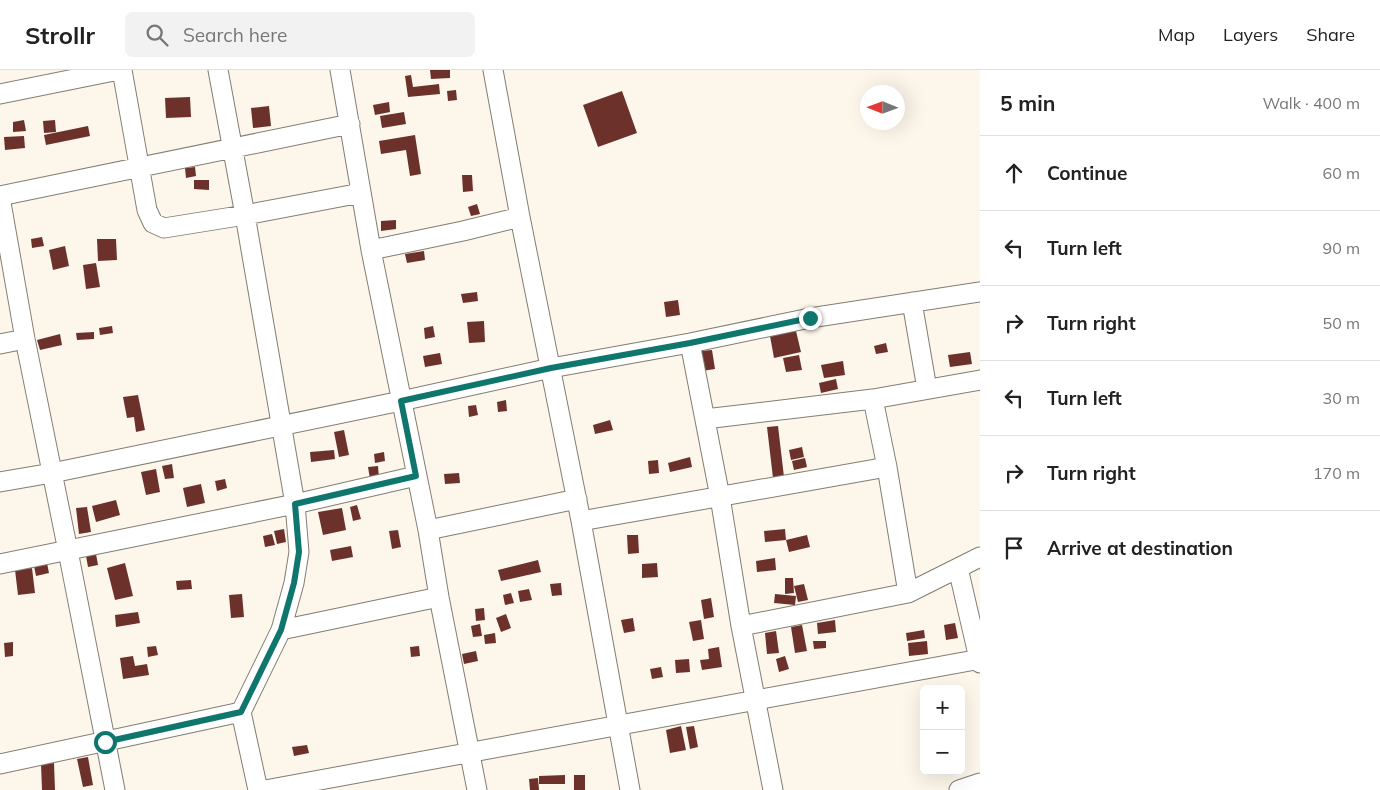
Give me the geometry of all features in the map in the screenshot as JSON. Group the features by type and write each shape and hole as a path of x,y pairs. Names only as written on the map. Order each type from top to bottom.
{"street":[{"path":"0,94 121,70 147,210 154,223 164,228 361,193"},
{"path":"218,70 295,504 299,552 294,583 281,630 241,712 258,790"},
{"path":"340,70 371,250 428,530 439,598 477,790"},
{"path":"494,70 520,217 577,499 630,790"},
{"path":"114,790 25,339 0,196 350,124"},
{"path":"371,250 520,217"},
{"path":"0,482 401,401 551,368 690,343 810,318 980,292"},
{"path":"912,302 927,389"},
{"path":"0,344 25,339"},
{"path":"690,343 720,497 741,626 773,790"},
{"path":"705,419 873,399 980,380"},
{"path":"873,399 887,467 908,593"},
{"path":"581,521 887,467"},
{"path":"0,564 295,504 416,476"},
{"path":"428,530 577,499"},
{"path":"741,626 908,593 980,558"},
{"path":"266,790 980,661 958,568"},
{"path":"281,630 439,598"},
{"path":"0,764 241,712"},
{"path":"959,790 980,783"}],"building":[{"path":"430,70 450,70 450,78 431,79"},
{"path":"411,75 413,87 439,84 440,94 408,97 405,76"},
{"path":"456,90 457,100 448,101 447,91"},
{"path":"622,91 637,133 598,147 583,105"},
{"path":"190,97 191,117 166,118 165,98"},
{"path":"389,102 390,112 375,115 373,105"},
{"path":"269,106 271,126 253,128 251,108"},
{"path":"404,112 406,124 382,128 380,116"},
{"path":"24,120 26,131 13,132 13,122"},
{"path":"55,120 56,132 44,133 43,121"},
{"path":"88,126 90,136 46,145 44,135"},
{"path":"415,135 421,174 410,176 406,150 381,154 379,141"},
{"path":"24,136 25,148 5,150 4,137"},
{"path":"195,167 196,176 186,178 185,168"},
{"path":"462,175 472,175 473,191 463,192"},
{"path":"194,180 209,180 209,190 194,189"},
{"path":"477,204 480,214 471,216 468,207"},
{"path":"396,220 396,229 381,231 381,221"},
{"path":"42,237 44,246 32,248 31,239"},
{"path":"97,239 116,239 117,260 98,261"},
{"path":"65,246 69,266 53,270 49,250"},
{"path":"424,251 425,260 407,263 405,254"},
{"path":"96,263 100,287 86,289 83,265"},
{"path":"477,292 478,301 463,303 461,294"},
{"path":"678,300 680,315 666,317 664,302"},
{"path":"484,321 485,342 469,343 467,322"},
{"path":"112,326 113,333 100,335 99,328"},
{"path":"433,326 435,337 425,339 424,328"},
{"path":"796,331 801,352 774,358 770,336"},
{"path":"94,332 94,339 77,340 76,333"},
{"path":"60,334 62,345 40,350 37,340"},
{"path":"886,343 888,352 876,354 874,346"},
{"path":"712,350 715,369 702,371 700,351"},
{"path":"970,352 972,364 950,367 948,355"},
{"path":"440,353 442,364 425,367 423,356"},
{"path":"799,355 802,370 786,372 783,358"},
{"path":"843,361 845,375 824,378 821,365"},
{"path":"836,379 838,389 821,393 819,383"},
{"path":"138,395 145,430 136,432 134,417 127,418 123,397"},
{"path":"506,400 507,411 498,412 497,402"},
{"path":"476,405 478,415 469,417 468,406"},
{"path":"610,420 613,430 595,434 593,425"},
{"path":"778,426 784,477 773,478 767,427"},
{"path":"344,430 349,455 339,457 334,432"},
{"path":"802,447 804,457 791,460 789,450"},
{"path":"334,450 335,459 311,462 310,452"},
{"path":"384,452 385,461 375,463 374,454"},
{"path":"690,457 692,467 670,472 668,463"},
{"path":"805,458 807,467 794,470 792,461"},
{"path":"658,460 659,473 649,474 648,461"},
{"path":"172,464 174,478 165,479 162,466"},
{"path":"378,466 379,478 370,479 368,467"},
{"path":"156,469 160,492 146,495 141,472"},
{"path":"459,473 460,483 445,484 444,474"},
{"path":"225,479 227,488 217,491 215,481"},
{"path":"201,484 205,503 187,507 183,488"},
{"path":"116,500 120,515 96,522 92,506"},
{"path":"357,505 361,519 353,521 350,507"},
{"path":"87,507 91,532 79,534 76,508"},
{"path":"342,508 346,530 323,535 318,512"},
{"path":"284,529 286,542 277,544 274,531"},
{"path":"785,529 786,540 765,542 764,531"},
{"path":"398,530 401,547 392,549 389,531"},
{"path":"272,534 275,545 265,547 263,536"},
{"path":"627,535 638,535 639,553 628,554"},
{"path":"807,535 810,547 789,552 786,540"},
{"path":"351,546 353,557 332,561 330,550"},
{"path":"96,554 98,565 88,567 86,556"},
{"path":"775,558 776,570 757,572 756,561"},
{"path":"538,560 541,572 501,581 498,570"},
{"path":"47,563 49,573 36,576 34,566"},
{"path":"125,563 133,596 115,600 107,568"},
{"path":"657,563 658,577 642,578 642,564"},
{"path":"32,568 35,593 18,595 15,570"},
{"path":"785,578 793,578 794,593 785,594"},
{"path":"191,580 192,589 177,590 176,581"},
{"path":"561,583 562,595 552,596 550,584"},
{"path":"804,584 808,600 798,602 794,586"},
{"path":"529,589 532,600 520,602 518,591"},
{"path":"511,593 514,603 505,605 503,595"},
{"path":"242,594 244,617 231,618 229,595"},
{"path":"775,594 796,596 795,605 774,603"},
{"path":"711,598 714,617 704,619 701,600"},
{"path":"484,608 485,620 476,621 475,609"},
{"path":"138,612 140,623 116,627 115,615"},
{"path":"506,614 511,628 501,632 496,618"},
{"path":"633,618 635,631 624,633 621,620"},
{"path":"701,620 704,639 693,641 689,622"},
{"path":"835,620 836,632 818,634 817,623"},
{"path":"955,623 958,638 946,640 944,625"},
{"path":"480,624 482,636 473,637 471,626"},
{"path":"802,625 807,651 795,653 791,627"},
{"path":"924,630 925,638 907,641 906,633"},
{"path":"776,631 779,653 767,654 765,633"},
{"path":"495,633 496,643 485,644 484,635"},
{"path":"813,641 826,641 826,648 814,649"},
{"path":"927,641 928,654 909,656 908,643"},
{"path":"13,642 13,656 5,657 4,643"},
{"path":"156,646 158,655 148,657 147,647"},
{"path":"419,646 420,656 411,657 410,647"},
{"path":"719,647 722,667 702,670 700,660 709,659 708,649"},
{"path":"476,651 478,661 464,664 462,654"},
{"path":"133,656 135,666 147,664 149,675 123,679 120,658"},
{"path":"785,656 789,669 779,672 776,659"},
{"path":"689,659 690,672 676,673 675,660"},
{"path":"661,667 663,677 652,679 650,669"},
{"path":"681,726 686,750 670,753 666,730"},
{"path":"694,726 698,747 690,749 686,727"},
{"path":"307,745 309,753 294,756 292,747"},
{"path":"88,757 93,785 83,787 77,759"},
{"path":"54,763 55,790 42,790 41,764"},
{"path":"565,775 565,784 539,784 539,776"},
{"path":"574,775 585,775 585,790 574,790"},
{"path":"538,778 539,790 530,790 529,779"}],"route":[{"path":"105,742 241,712 281,630 294,583 299,552 295,504 416,476 401,401 551,368 690,343 810,318"}]}
